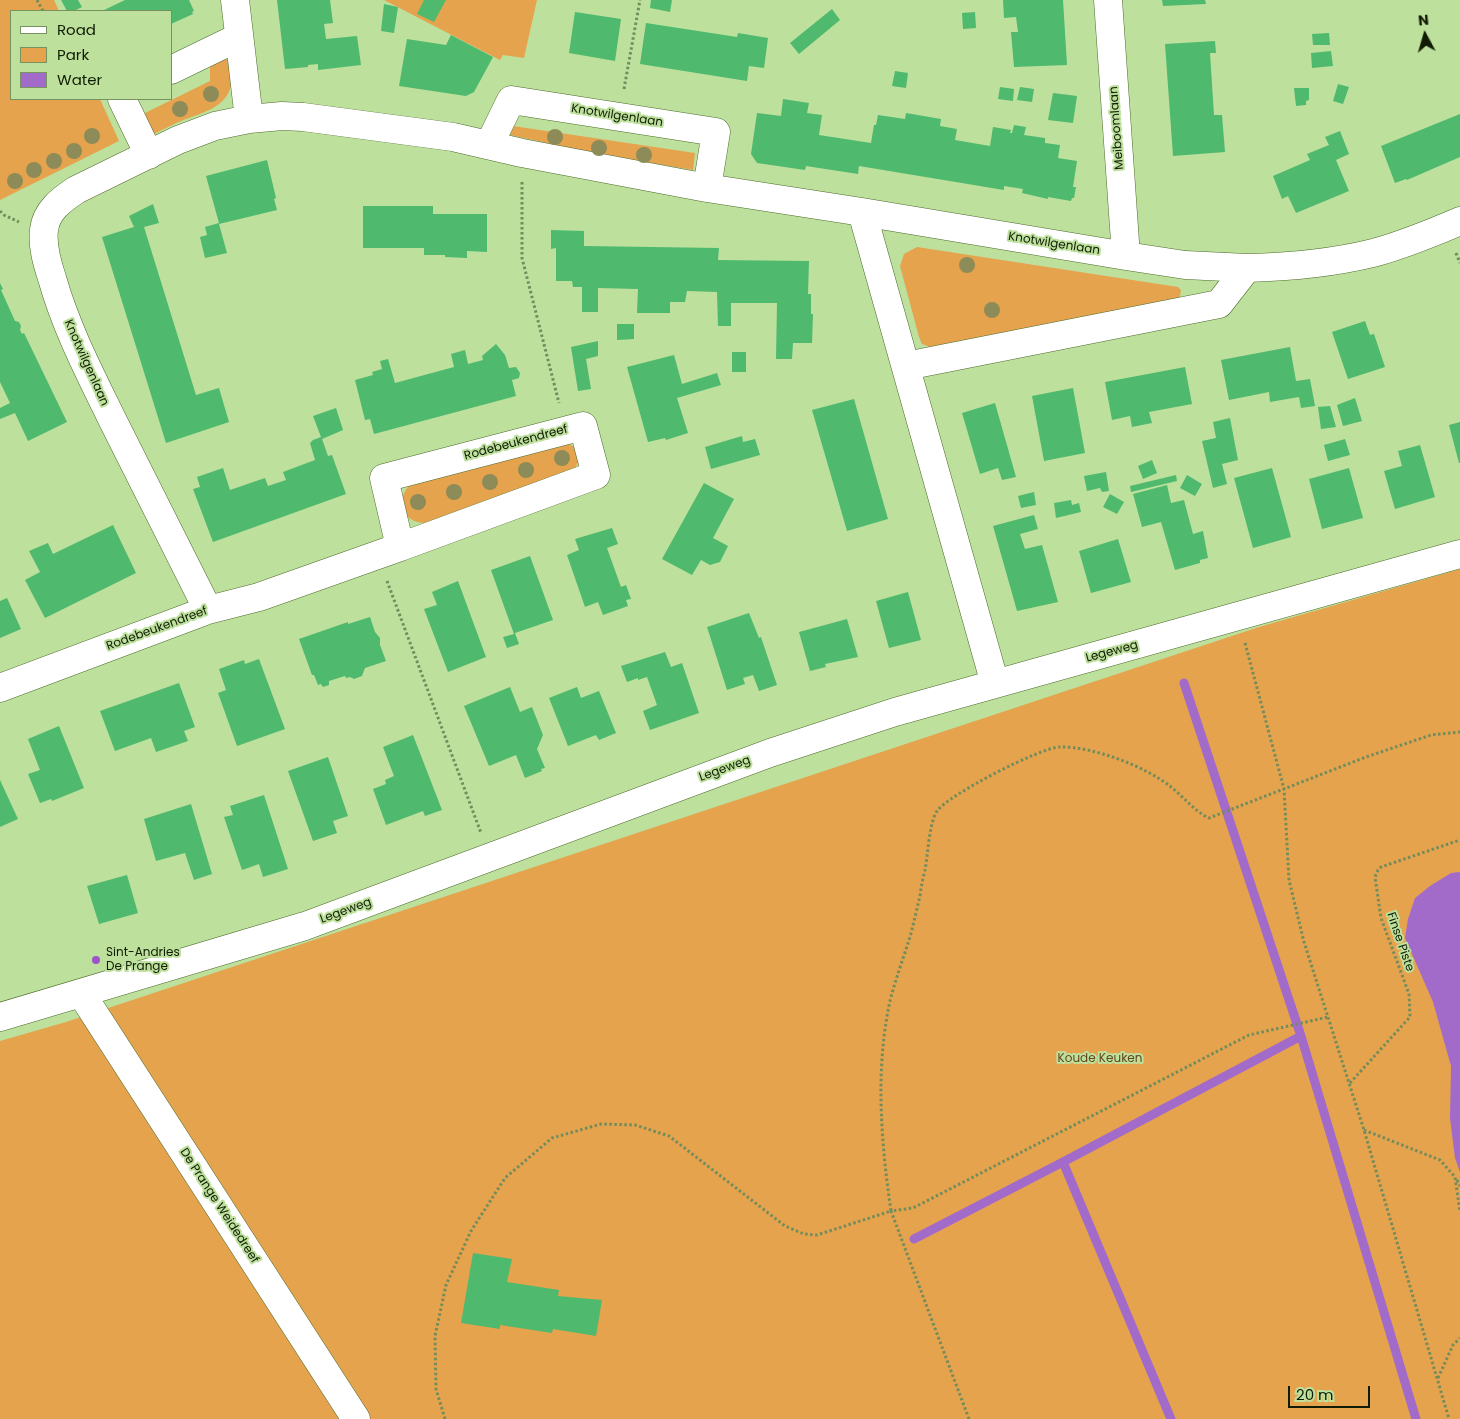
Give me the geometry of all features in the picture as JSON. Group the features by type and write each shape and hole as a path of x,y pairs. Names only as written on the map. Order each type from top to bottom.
{"street":[{"path":"235,0 249,119"},
{"name":"Meiboomlaan","path":"1108,0 1126,256"},
{"path":"172,70 239,37"},
{"path":"122,100 149,155"},
{"name":"Knotwilgenlaan","path":"489,145 511,100 716,132 707,188"},
{"name":"Knotwilgenlaan","path":"208,610 75,344 56,293 43,243 47,218 52,208 61,200 76,190 178,140 215,126 249,119 282,116 318,119 454,138 522,154 707,188 1185,265 1247,268 1314,264 1353,258 1397,246 1460,221"},
{"path":"862,212 995,684"},
{"path":"906,366 1219,304 1247,268"},
{"name":"Rodebeukendreef","path":"0,688 208,610 258,597 389,551 596,475 583,426 384,478 389,551"},
{"name":"Legeweg","path":"0,1016 304,926 491,858 770,752 895,712 1460,554"},
{"name":"De Prange Weidedreef","path":"81,993 356,1419"}],"path":[{"path":"619,117 640,0"},
{"path":"522,154 522,258 566,430"},
{"path":"389,551 491,858"},
{"path":"1238,617 1284,789 1289,880 1304,942 1364,1130 1449,1419"},
{"path":"969,1419 891,1211 883,1154 881,1055 890,1001 909,941 925,869 929,836 937,811 958,795 986,778 1023,759 1058,746 1102,752 1138,768 1170,786 1200,813 1209,818 1366,757 1431,735 1460,732"},
{"name":"Finse Piste","path":"1350,1084 1410,1017 1409,994 1380,918 1376,872 1381,867 1460,840"},
{"path":"445,1419 436,1389 435,1336 446,1285 471,1231 505,1178 552,1138 601,1124 635,1125 669,1136 784,1226 804,1234 817,1235 891,1211 912,1208 1249,1035 1328,1018"},
{"path":"1364,1130 1440,1160 1455,1177 1460,1186"},
{"path":"1455,1177 1460,1212"},
{"path":"1438,1379 1453,1345 1460,1338"}],"green space":[{"path":"0,0 54,0 59,10 10,10 10,100 100,100 119,141 0,200"},
{"path":"384,0 537,0 524,58 503,55 500,60"},
{"path":"224,58 230,62 232,80 228,94 218,105 211,109 152,135 143,114 210,81 210,64"},
{"path":"513,126 695,153 693,170 597,154 510,135 508,133"},
{"path":"917,247 1178,287 1181,290 1179,303 935,349 922,344 919,337 900,266 904,254"},
{"path":"567,443 576,448 579,460 575,469 426,523 411,519 402,509 403,496 406,489 412,483"},
{"name":"Koude Keuken","path":"1460,569 1460,1419 0,1419 0,1041 66,1022 1259,627"}],"water":[{"path":"1460,872 1460,1172 1455,1158 1450,1118 1451,1066 1433,1002 1405,938 1408,919 1415,898 1451,873"}],"building":[{"path":"61,0 78,0 82,7 76,10 66,10"},
{"path":"125,0 189,0 194,11 192,12 193,14 172,24 172,10 104,10"},
{"path":"277,0 330,0 333,23 324,24 326,39 357,36 361,65 318,70 318,64 285,69"},
{"path":"424,0 446,0 434,22 417,14"},
{"path":"651,0 672,0 670,12 650,8"},
{"path":"1003,0 1063,0 1067,65 1014,67 1011,32 1018,32 1016,17 1004,18"},
{"path":"1162,0 1205,0 1206,4 1163,6"},
{"path":"384,4 398,7 394,33 381,31"},
{"path":"832,9 840,20 799,54 790,43"},
{"path":"575,12 621,19 615,61 569,53"},
{"path":"975,12 976,28 963,29 962,13"},
{"path":"646,23 737,37 738,33 768,38 764,68 749,66 747,81 640,64"},
{"path":"1329,33 1330,45 1313,45 1312,34"},
{"path":"451,35 493,57 474,92 466,96 399,86 407,39 446,45"},
{"path":"1215,41 1216,53 1210,53 1214,115 1222,115 1225,152 1173,156 1165,44"},
{"path":"1331,51 1333,66 1312,68 1311,53"},
{"path":"895,71 908,73 906,88 892,86"},
{"path":"1338,84 1349,87 1343,104 1333,101"},
{"path":"1000,87 1014,89 1013,101 998,99"},
{"path":"1020,87 1034,89 1032,102 1017,100"},
{"path":"1294,88 1309,88 1309,100 1306,101 1306,105 1296,106"},
{"path":"1053,93 1077,96 1073,123 1048,120"},
{"path":"783,99 809,103 807,113 822,115 819,135 871,143 878,115 905,119 906,113 941,119 940,126 957,129 955,140 990,146 993,127 1011,130 1010,133 1012,133 1014,125 1026,127 1024,135 1045,138 1045,143 1060,145 1058,158 1077,161 1073,187 1076,187 1074,198 1071,201 1048,197 1048,199 1022,193 1023,189 1004,186 1004,190 859,166 858,174 806,166 805,170 757,163 751,154 757,113 781,116"},
{"path":"1460,114 1460,157 1407,180 1395,183 1381,146"},
{"path":"1340,131 1349,154 1336,160 1349,191 1296,213 1288,196 1282,199 1273,176 1310,160 1307,154 1329,145 1325,137"},
{"path":"267,160 277,210 219,224 227,253 205,258 200,237 207,235 205,227 219,223 206,176"},
{"path":"153,204 159,223 144,227 196,395 219,388 229,422 166,443 102,237 134,227 129,216"},
{"path":"363,206 433,206 433,214 487,214 487,252 467,251 467,258 424,255 424,248 363,248"},
{"path":"551,230 584,231 584,246 719,248 718,260 809,261 808,294 811,294 811,314 813,314 812,343 793,343 792,359 776,359 777,303 731,303 731,326 718,326 717,292 687,291 685,302 670,302 670,313 637,313 638,289 598,288 598,312 582,312 582,287 573,287 572,281 556,281 556,248 551,249"},
{"path":"0,283 3,289 1,290 15,321 19,322 20,330 22,334 24,333 67,422 28,441 15,413 0,419 0,408 10,403 0,382"},
{"path":"1365,321 1370,335 1374,334 1385,367 1348,379 1332,332"},
{"path":"617,324 634,324 634,339 617,340"},
{"path":"598,341 598,356 586,359 591,389 578,391 571,347"},
{"path":"496,344 505,355 509,368 516,367 520,373 519,378 512,380 516,396 374,434 370,419 365,420 355,380 373,375 372,372 382,369 380,361 388,359 395,383 454,367 451,354 465,350 468,364 483,360 482,356"},
{"path":"1290,347 1296,381 1310,379 1315,406 1301,408 1299,397 1270,402 1269,392 1229,400 1221,360"},
{"path":"732,352 746,352 746,372 732,372"},
{"path":"674,355 682,384 717,373 721,385 677,398 688,433 666,440 665,438 648,442 627,367"},
{"path":"1185,367 1192,404 1149,412 1152,423 1132,427 1130,416 1112,420 1105,382"},
{"path":"1073,388 1085,453 1044,461 1032,396"},
{"path":"1355,398 1362,421 1343,426 1337,405"},
{"path":"854,399 888,519 847,531 812,410"},
{"path":"995,403 1016,477 1002,480 998,468 980,474 962,413"},
{"path":"1330,406 1336,427 1321,429 1318,407"},
{"path":"336,408 343,430 322,439 328,456 332,455 346,494 213,542 193,489 200,487 197,477 223,468 230,490 265,478 268,486 286,480 283,472 315,460 310,443 321,437 313,416"},
{"path":"1230,418 1238,460 1222,464 1227,484 1213,488 1202,441 1216,438 1213,422"},
{"path":"1460,422 1460,463 1459,463 1449,425"},
{"path":"742,436 743,442 755,439 760,455 711,469 705,447"},
{"path":"1345,439 1350,455 1328,461 1324,445"},
{"path":"1420,445 1435,497 1395,509 1384,471 1402,466 1398,451"},
{"path":"1152,460 1157,473 1143,479 1138,466"},
{"path":"1272,468 1291,537 1253,548 1234,478"},
{"path":"1349,468 1363,518 1322,529 1309,479"},
{"path":"1106,472 1109,491 1102,492 1100,488 1087,491 1084,476"},
{"path":"1176,475 1177,481 1131,492 1130,486"},
{"path":"1187,475 1202,484 1195,496 1180,488"},
{"path":"704,483 734,499 713,538 728,546 720,562 710,565 701,560 692,575 662,559"},
{"path":"1167,485 1171,503 1184,500 1193,534 1203,531 1208,558 1200,560 1200,563 1175,570 1161,522 1142,527 1133,494"},
{"path":"1034,492 1036,505 1021,508 1018,496"},
{"path":"1110,494 1124,502 1117,514 1103,507"},
{"path":"1071,500 1072,505 1079,503 1081,512 1056,518 1054,503"},
{"path":"1034,515 1038,529 1020,534 1025,549 1042,545 1058,602 1017,611 993,526"},
{"path":"113,525 136,573 45,618 25,580 40,572 29,551 48,543 53,554"},
{"path":"612,528 618,544 607,548 621,587 626,585 631,599 626,600 628,606 603,615 598,602 585,607 567,555 579,550 575,539"},
{"path":"1118,539 1131,582 1091,593 1079,551"},
{"path":"530,556 553,620 515,633 519,644 507,648 503,637 514,634 491,570"},
{"path":"458,581 486,657 448,672 424,609 437,605 432,592"},
{"path":"908,592 921,640 889,648 876,601"},
{"path":"7,598 21,629 0,638 0,601"},
{"path":"749,613 759,638 761,637 777,685 759,691 753,675 743,678 745,684 727,690 707,627"},
{"path":"370,617 375,632 380,638 380,645 386,661 365,668 362,676 354,679 346,678 345,676 329,681 329,685 323,687 321,684 318,685 314,675 312,675 299,639 348,622 348,624"},
{"path":"847,619 858,657 825,664 826,667 810,671 799,632"},
{"path":"665,652 671,667 682,663 699,713 650,730 643,711 657,705 647,677 627,682 621,666"},
{"path":"259,659 285,729 237,746 218,693 226,690 219,669 244,660 245,664"},
{"path":"179,683 195,727 184,731 188,741 156,752 151,738 115,751 100,711"},
{"path":"510,687 520,712 532,707 543,735 537,749 545,768 525,778 516,755 489,766 464,706"},
{"path":"577,687 581,698 599,691 616,733 599,740 596,735 568,746 549,698"},
{"path":"59,726 84,788 52,801 51,799 40,803 28,774 40,770 28,739"},
{"path":"413,735 442,810 425,816 423,811 386,825 373,789 386,784 385,780 394,776 383,747"},
{"path":"328,757 348,816 333,821 337,833 313,841 288,771"},
{"path":"0,780 18,819 0,827"},
{"path":"264,795 288,869 263,877 259,864 242,870 224,817 233,815 230,806"},
{"path":"191,804 212,874 194,880 185,853 156,861 144,819"},
{"path":"127,875 138,913 99,924 87,886"},
{"path":"473,1253 512,1259 507,1282 559,1290 558,1296 602,1300 596,1336 553,1329 552,1333 500,1325 500,1329 461,1323"}],"waterway":[{"path":"1184,683 1301,1036 1416,1419"},
{"path":"914,1239 1301,1036"},
{"path":"1063,1162 1171,1419"}],"place":[{"name":"Sint-Andries De Prange","path":"96,960"}]}
